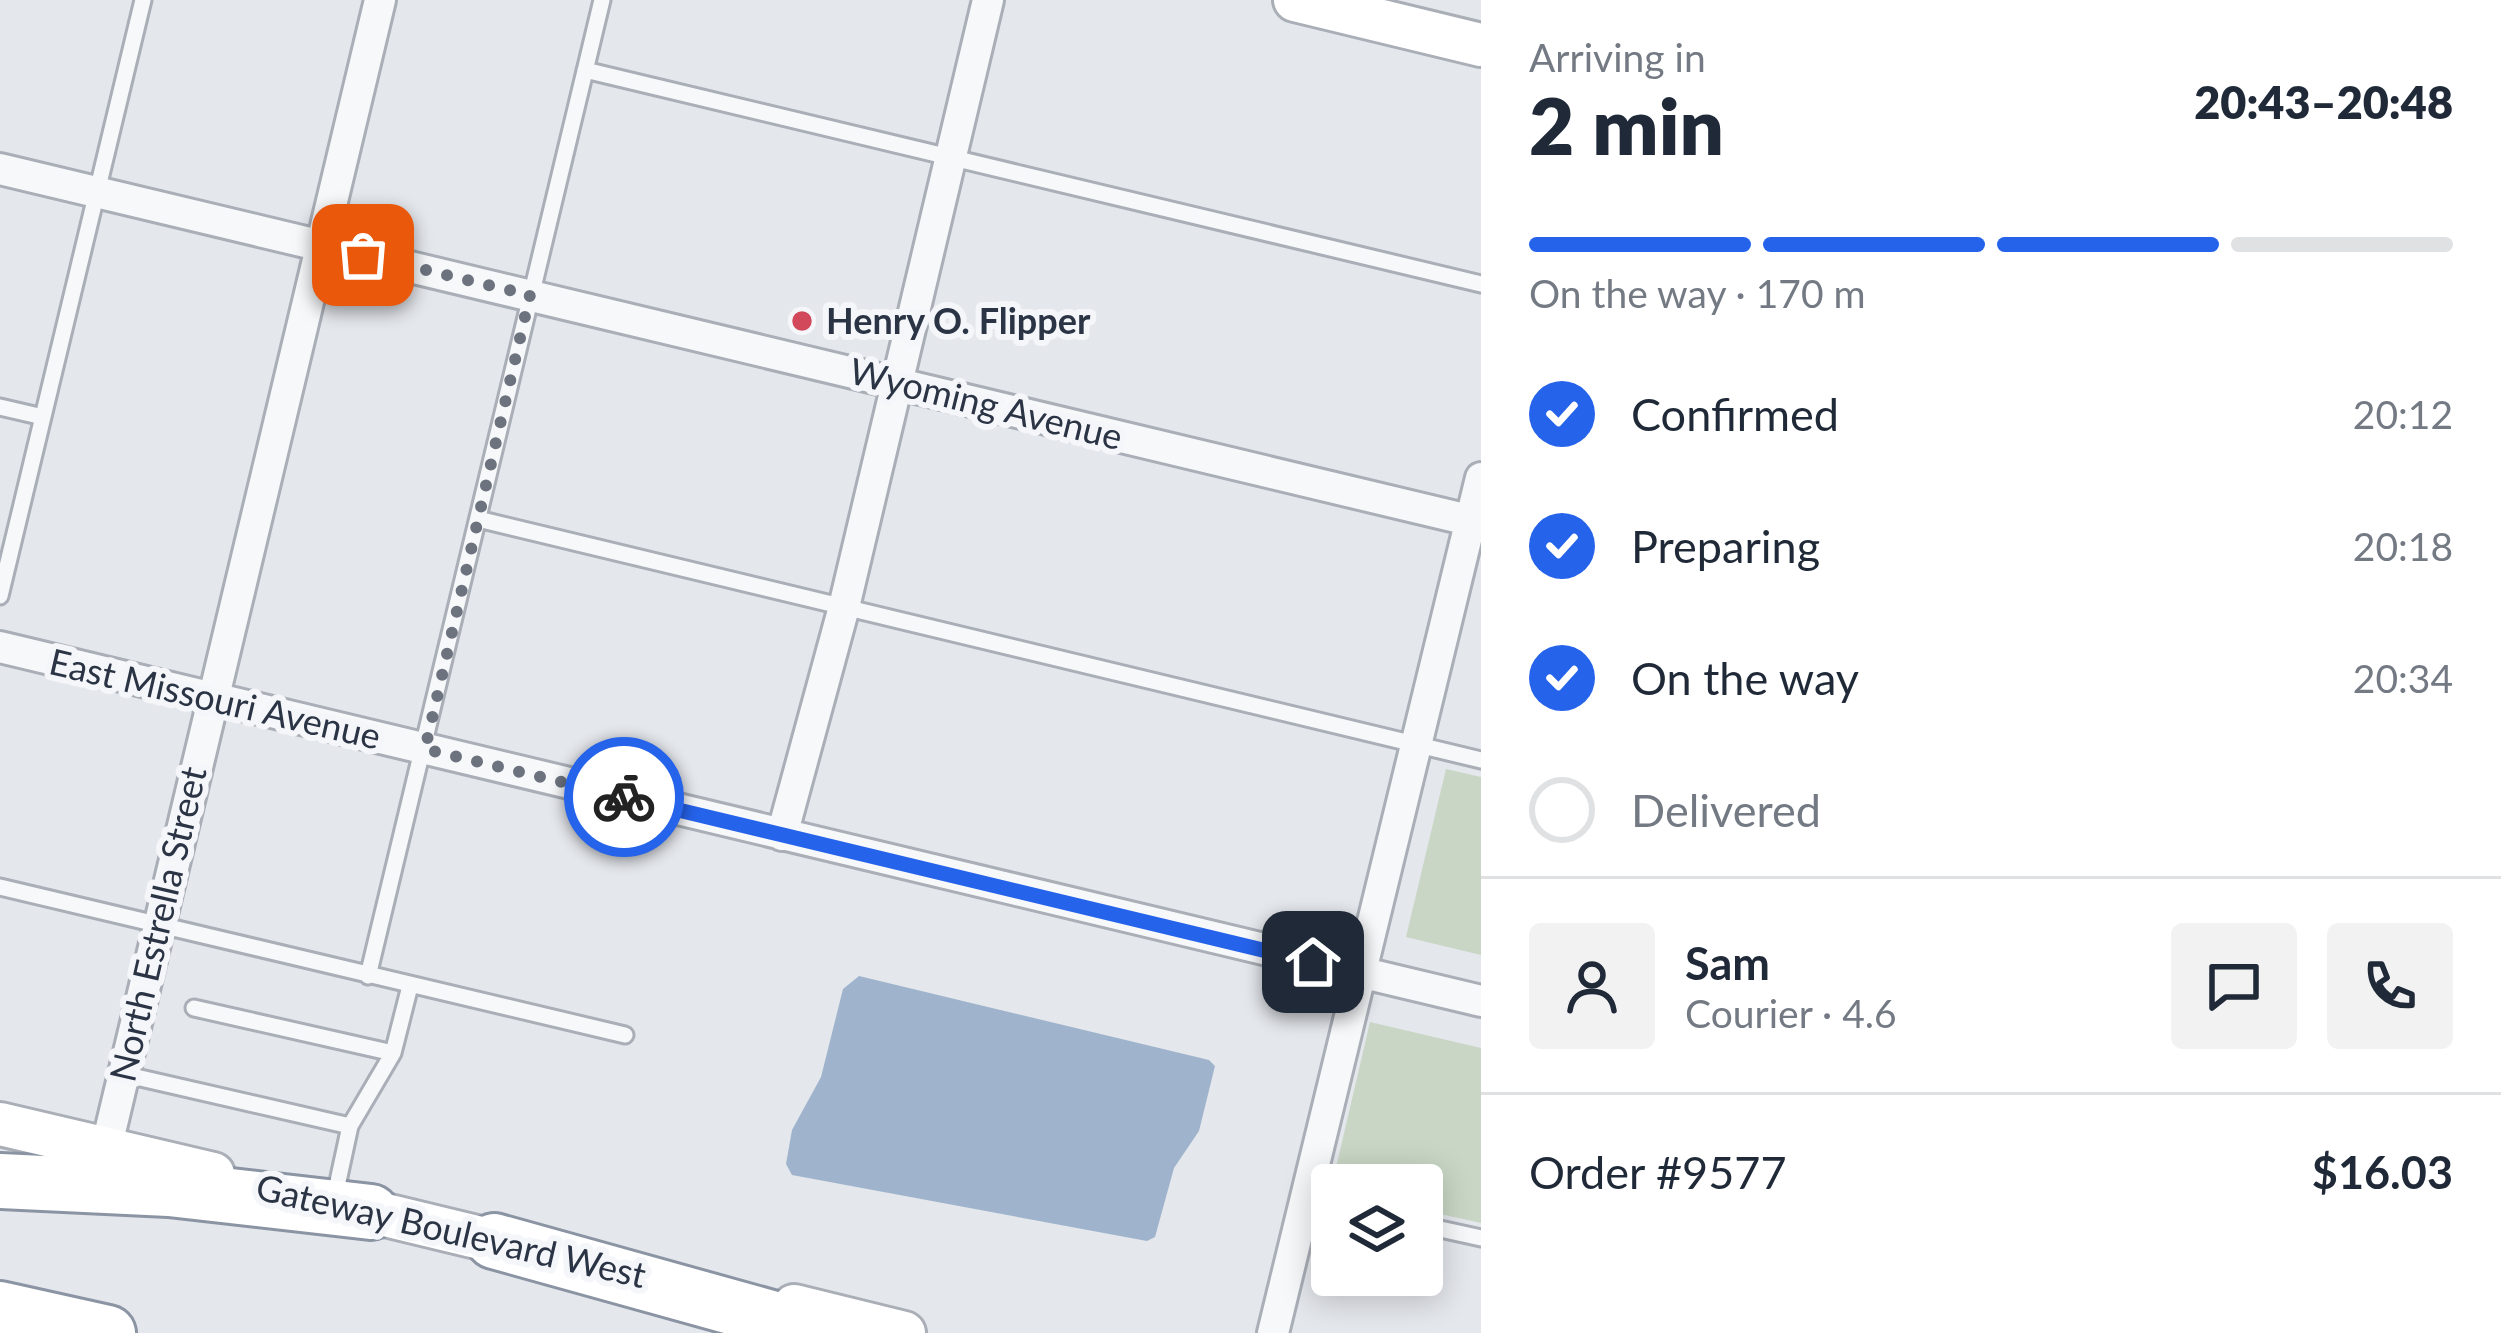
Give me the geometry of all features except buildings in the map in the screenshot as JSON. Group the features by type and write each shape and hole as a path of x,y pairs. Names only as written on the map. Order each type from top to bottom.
{"highway":[{"path":"0,1181 169,1189 352,1207"},
{"path":"494,1241 825,1333"},
{"path":"0,1310 108,1333"}],"main road":[{"path":"1295,0 1481,45"},
{"name":"Gateway Boulevard West","path":"0,1124 670,1283 769,1299 904,1333"}],"street":[{"name":"North Estrella Street","path":"106,1149 380,0"},
{"path":"782,836 844,607 988,0"},
{"name":"Wyoming Avenue","path":"0,169 1476,522"},
{"path":"1324,1164 1358,972 1476,522 1481,478"},
{"name":"East Missouri Avenue","path":"0,647 1481,1001"},
{"path":"1273,1333 1311,1221"}],"lane":[{"path":"0,596 143,0"},
{"path":"368,976 602,0"},
{"path":"584,70 1481,284"},
{"path":"0,407 43,417"},
{"path":"478,519 1481,760"},
{"path":"0,887 625,1035"},
{"path":"352,1207 350,1126 392,1053 410,986"},
{"path":"194,1008 392,1053"},
{"path":"123,1074 350,1126"},
{"path":"1443,1230 1481,1238"}],"green space":[{"path":"1446,769 1481,777 1481,955 1406,937"},
{"path":"1370,1022 1481,1048 1481,1223 1443,1215 1443,1164 1337,1164"}],"water":[{"path":"859,976 1209,1060 1215,1066 1199,1131 1174,1168 1155,1237 1147,1241 792,1175 786,1164 792,1130 821,1077 843,989"}],"way so far":[{"path":"363,255 530,295 425,749 624,797"}],"place":[{"name":"Henry O. Flipper","path":"802,321"}],"route":[{"path":"624,797 1313,962"}]}
